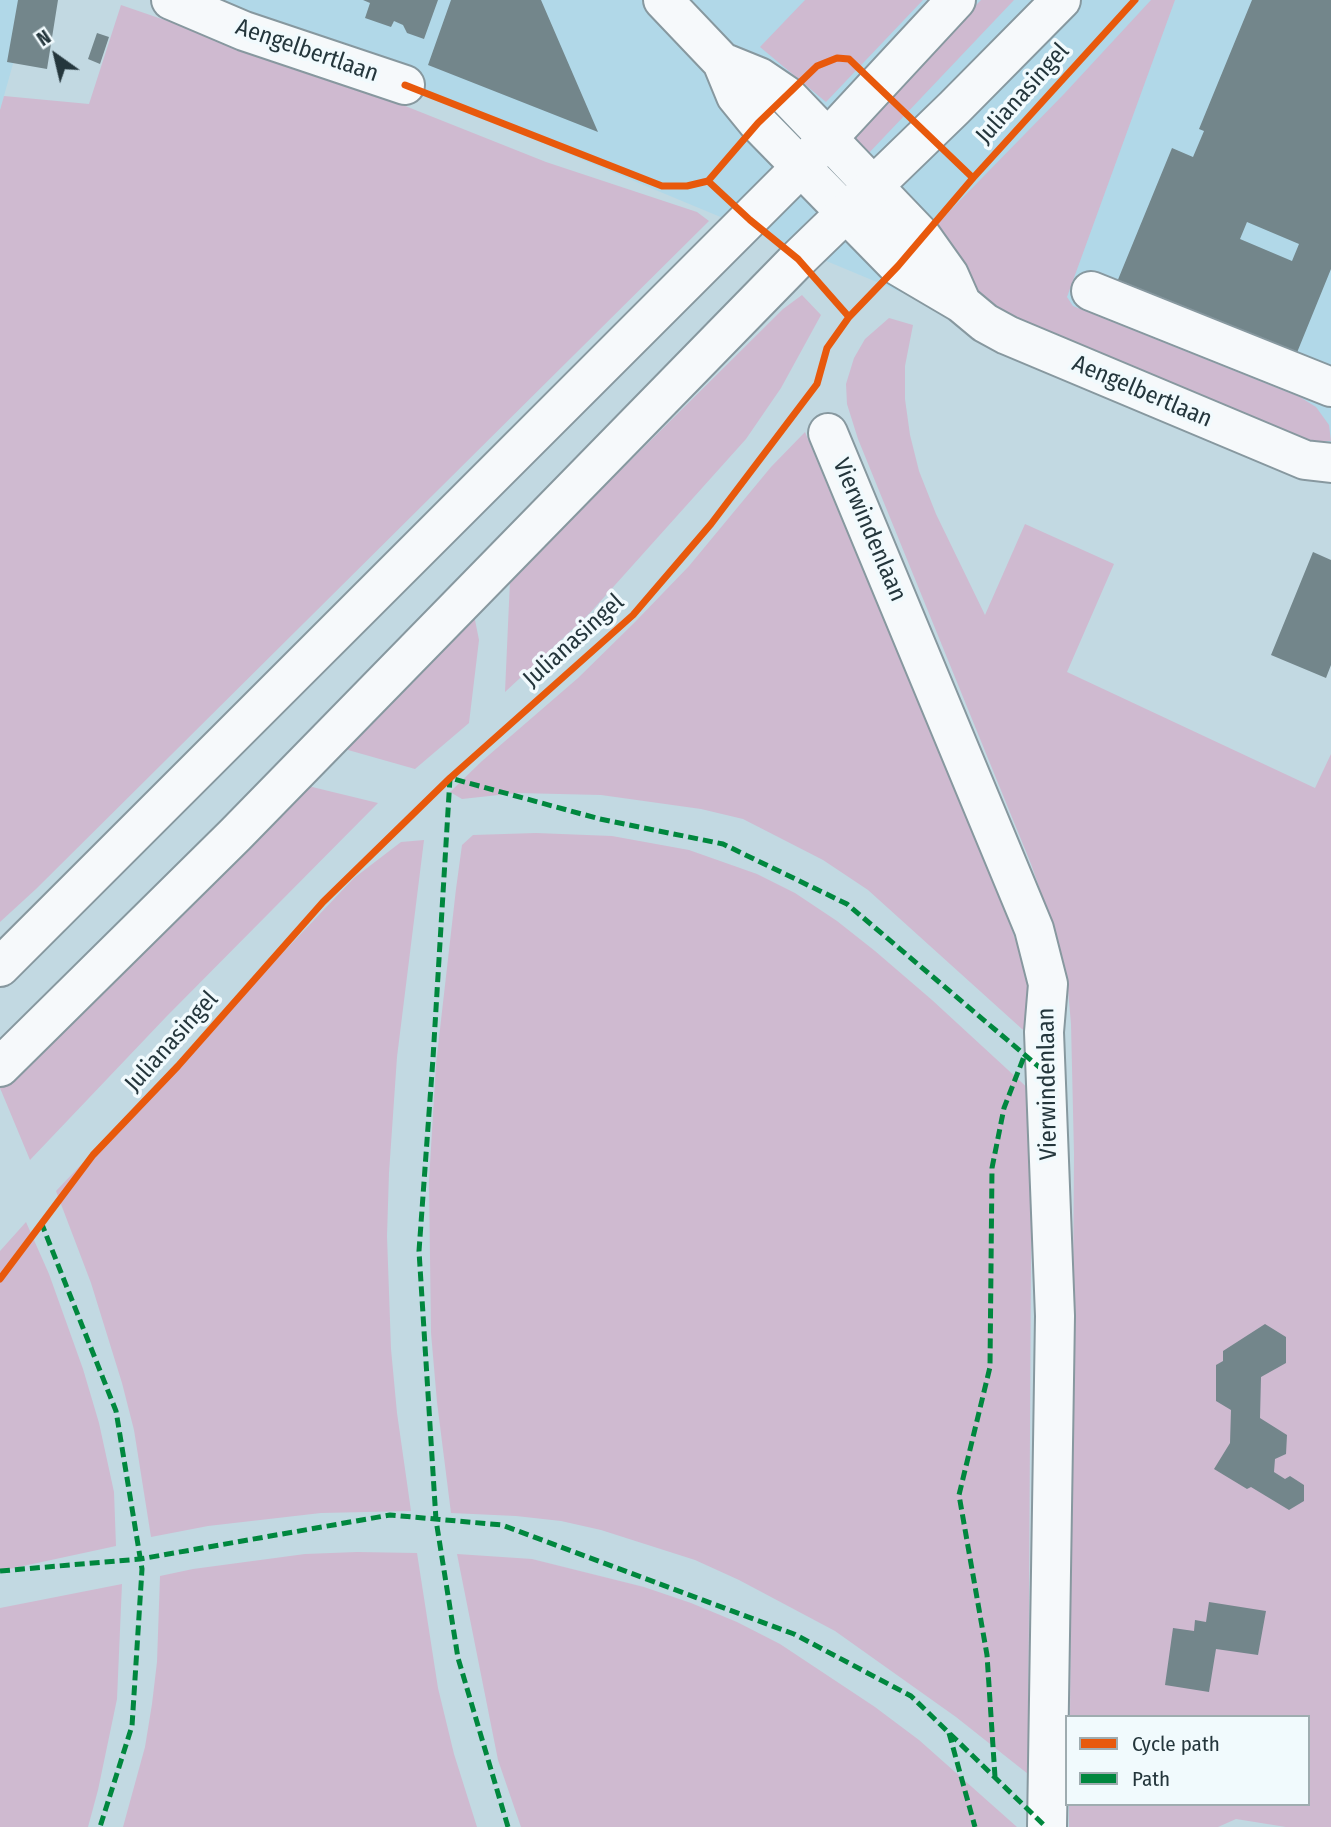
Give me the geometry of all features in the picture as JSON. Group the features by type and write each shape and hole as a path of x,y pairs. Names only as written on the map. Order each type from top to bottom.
{"street":[{"name":"Aengelbertlaan","path":"171,0 244,31 405,85"},
{"path":"663,0 722,62"},
{"path":"0,967 801,167 956,0"},
{"name":"Julianasingel","path":"0,1067 235,835 845,212 954,108 1061,0"},
{"name":"Aengelbertlaan","path":"722,62 759,77 787,96 922,237 949,275 961,303"},
{"name":"Aengelbertlaan","path":"722,62 736,96 758,123 898,266 961,303 985,323 1007,335 1305,460 1331,463"},
{"path":"1091,291 1331,387"},
{"name":"Vierwindenlaan","path":"828,433 1034,929 1048,984 1044,1032 1055,1316 1047,1827"}],"shaded area":[{"path":"0,0 31,0 0,110"},
{"path":"199,0 1331,0 1331,471"},
{"path":"805,0 923,0 826,102 760,47"},
{"path":"981,0 1014,0 867,155 849,136"},
{"path":"1151,0 1175,0 1067,297 1073,306 1300,397 1316,407 1329,425 1331,441 1300,441 1013,323 971,287 934,236 939,222"},
{"path":"121,5 345,82 546,162 697,212 709,221 0,922 0,110 4,96 89,104"},
{"path":"802,295 821,315 781,388 746,439 589,614 505,692 510,580 783,309"},
{"path":"889,318 913,325 905,366 905,399 910,435 919,471 936,514 985,615 1025,524 1114,564 1067,672 1315,788 1331,754 1331,1827 1286,1827 1236,1819 1218,1827 1069,1827 1069,1806 1310,1806 1310,1715 1070,1715 1074,1154 1068,990 1063,959 1031,864 858,439 847,404 846,384 854,358 865,339"},
{"path":"805,432 1001,900 1029,986 1033,1035 1022,1029 868,890 823,860 743,819 701,809 601,795 517,793 462,799 450,792 578,678 635,622 689,566 771,467"},
{"path":"474,615 479,640 469,723 415,769 341,748"},
{"path":"304,785 378,803 166,1017 30,1160 0,1088"},
{"path":"536,833 612,836 689,850 757,874 795,893 875,951 1032,1092 1028,1774 956,1717 835,1631 695,1560 601,1530 561,1521 451,1513 431,1333 429,1181 436,1064 456,889 462,845 473,835"},
{"path":"424,840 397,1057 387,1236 391,1349 411,1511 321,1513 208,1526 151,1537 134,1430 122,1383 91,1283 56,1191 354,878 401,842"},
{"path":"26,1222 49,1274 99,1423 114,1492 116,1546 0,1571 0,1251"},
{"path":"417,1553 438,1688 454,1754 477,1827 123,1827 145,1747 152,1704 157,1662 160,1576 305,1554"},
{"path":"457,1554 532,1559 644,1587 737,1622 780,1644 875,1707 919,1740 1017,1827 521,1827 498,1760"},
{"path":"122,1584 117,1699 88,1827 0,1827 0,1608"}],"building":[{"path":"18,0 58,0 47,69 7,62"},
{"path":"363,0 438,0 424,39 407,33 403,25 394,21 391,27 365,18 370,3"},
{"path":"451,0 541,0 598,132 428,65"},
{"path":"1252,0 1331,0 1331,269 1296,355 1117,282 1172,148 1193,157 1204,131 1199,129","holes":["1247,222 1299,244 1292,261 1240,239"]},
{"path":"97,33 109,37 100,64 88,59"},
{"path":"1313,552 1331,560 1331,665 1326,678 1271,655"},
{"path":"1265,1324 1286,1337 1286,1363 1261,1377 1260,1418 1287,1435 1286,1454 1275,1459 1274,1472 1285,1479 1290,1476 1304,1485 1304,1501 1289,1510 1214,1469 1230,1443 1231,1410 1216,1401 1216,1365 1223,1361 1223,1351"},
{"path":"1209,1602 1266,1611 1258,1655 1216,1649 1209,1692 1165,1685 1173,1628 1194,1631 1195,1620 1206,1622"}],"marked path":[{"path":"508,1827 458,1658 436,1520 419,1251 450,778 600,819 723,844 847,904 1045,1072"},
{"path":"995,1777 987,1655 959,1495 990,1367 992,1168 1004,1108 1025,1054"},
{"path":"41,1222 116,1411 142,1569 132,1726 100,1827"},
{"path":"0,1571 140,1559 390,1515 502,1525 794,1634 911,1696 1046,1827"},
{"path":"949,1733 975,1827"}],"cycle path":[{"path":"0,1279 93,1155 178,1066 323,902 450,778 633,615 711,524 817,384 827,348 849,317 898,266 973,178 1135,0"},
{"path":"405,85 662,186 687,186 708,181 758,123 817,66 837,58 849,59 973,178"},
{"path":"708,181 798,259 849,317"}]}
